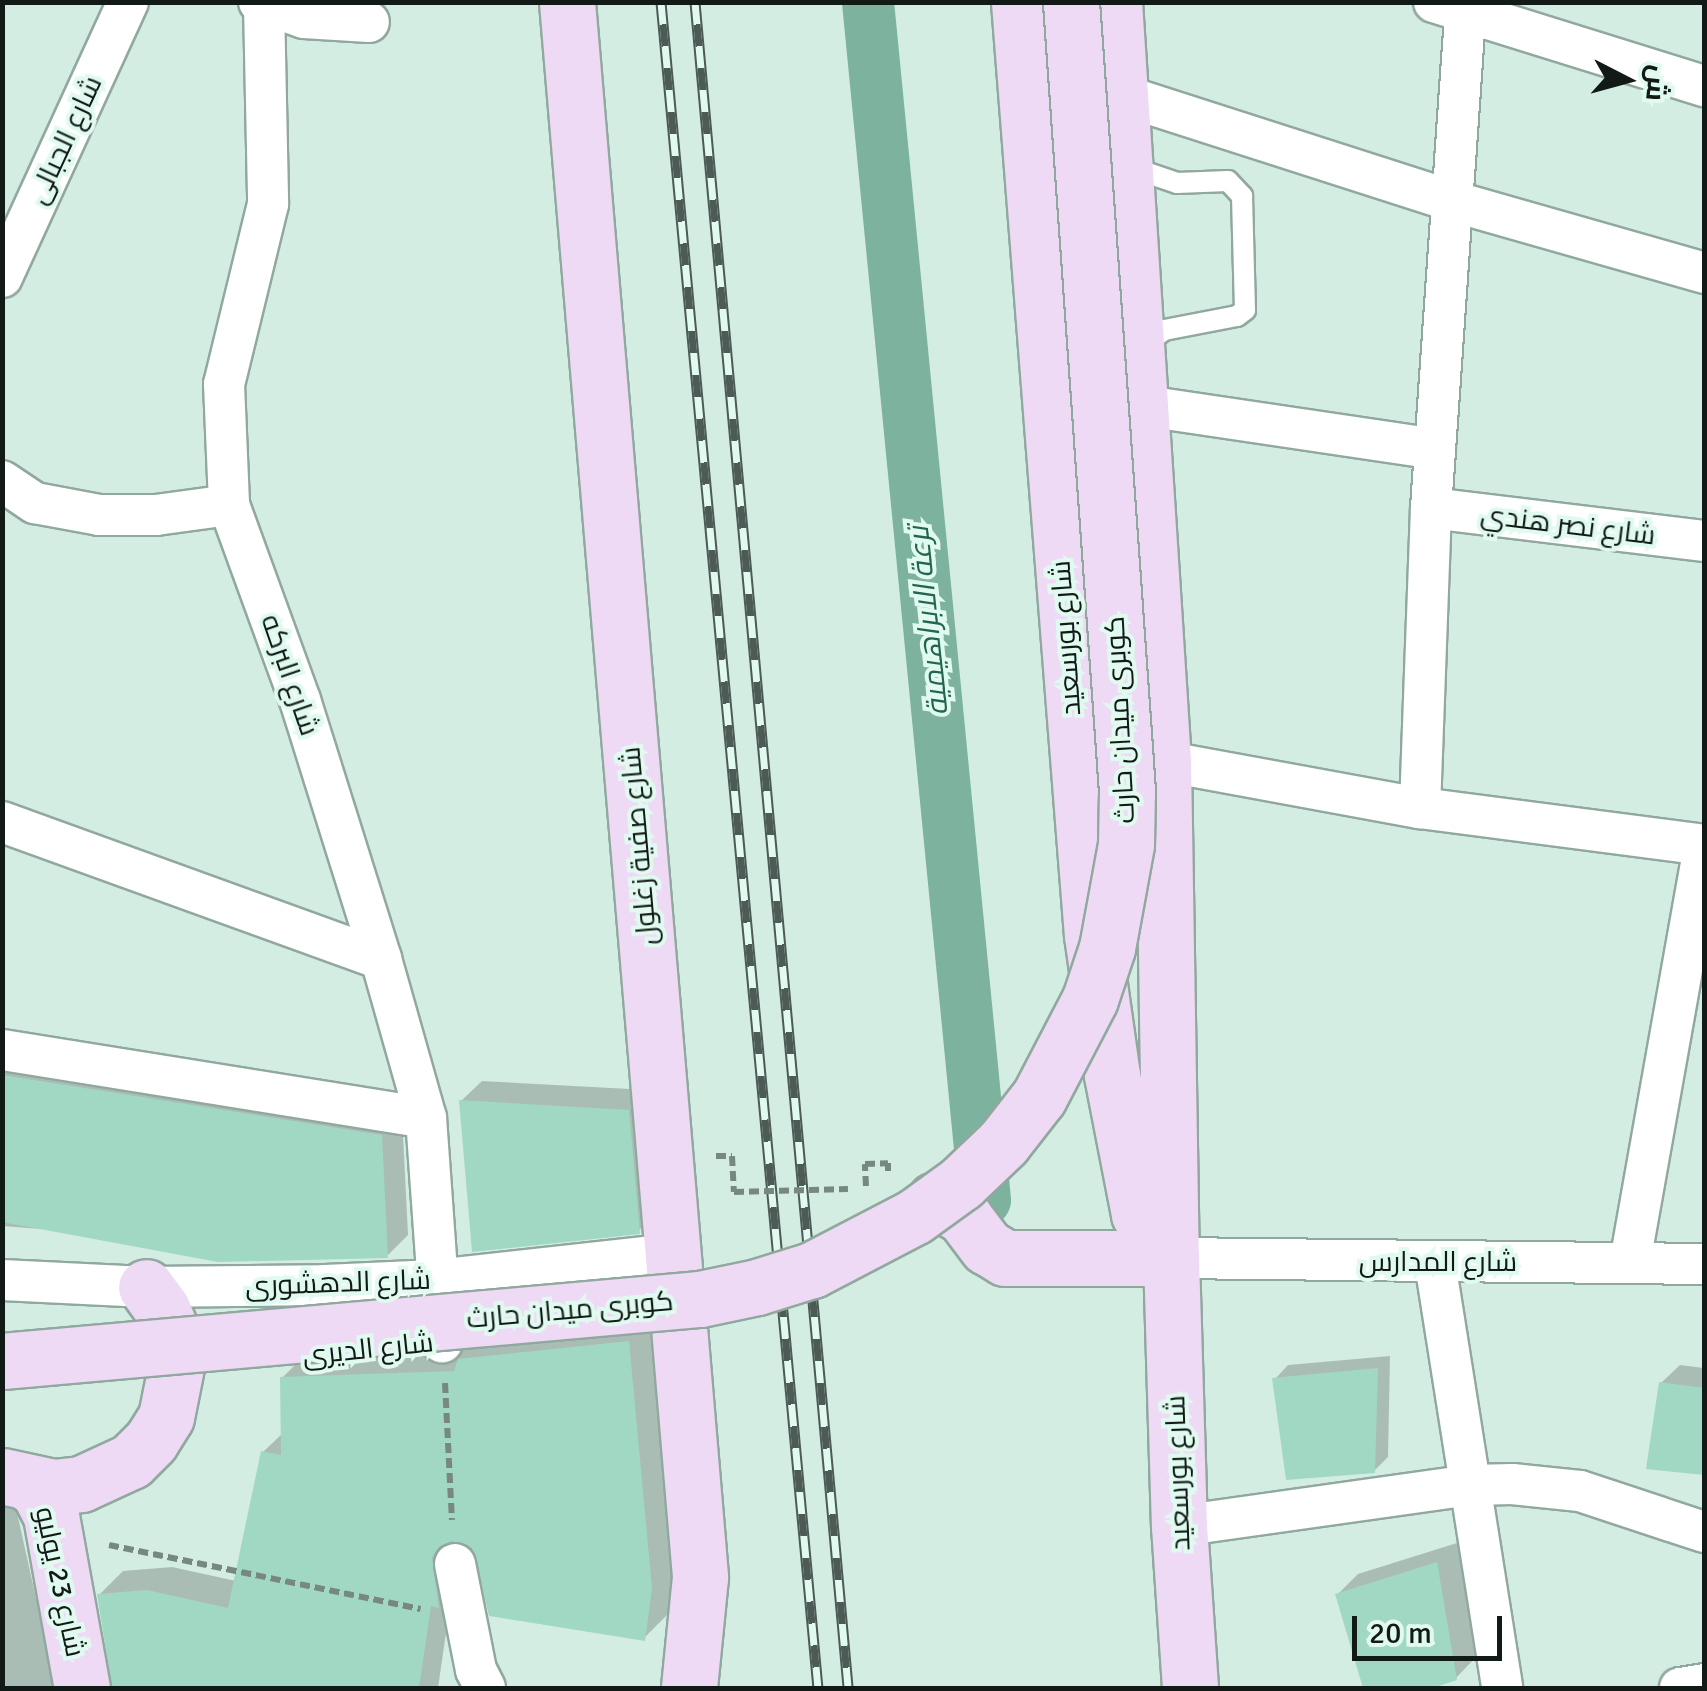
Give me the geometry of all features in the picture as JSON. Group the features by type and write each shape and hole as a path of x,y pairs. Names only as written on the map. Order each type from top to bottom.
{"main road":[{"name":"شارع صفية زغلول","path":"567,2 700,1577 698,1631 688,1688"},
{"name":"شارع بورسعيد","path":"1019,2 1078,794 1100,1005 1139,1214 1157,1246 1171,1258"},
{"name":"كوبرى ميدان حارث","path":"2,1361 700,1299 756,1287 830,1262 914,1217 961,1183 1002,1143 1039,1098 1090,998 1108,948 1126,844 1125,755 1071,2"},
{"name":"شارع بورسعيد","path":"1114,2 1163,761 1171,1258 1179,1526 1190,1688"},
{"path":"1024,82 1038,99 1058,111 1080,114 1101,108 1120,94"},
{"path":"935,1200 964,1217 988,1247 1006,1258 1171,1258"},
{"path":"14,1479 81,1484 131,1461 166,1417 177,1369 173,1335 162,1308 146,1287"},
{"name":"شارع 23 يوليو","path":"14,1479 46,1503 82,1688"}],"street":[{"name":"شارع الجبالى","path":"2,277 128,2"},
{"path":"261,4 304,18 369,22"},
{"name":"شارع البركه","path":"261,4 268,204 224,384 228,505 300,700 382,958 426,1118 442,1342"},
{"path":"1420,808 1431,508 1452,201 1455,6 1704,86"},
{"path":"1120,94 1452,201 1704,273"},
{"path":"1137,380 1435,449"},
{"path":"2,481 35,503 100,516 156,515 228,505"},
{"name":"شارع نصر هندي","path":"1431,508 1704,542"},
{"path":"1163,761 1420,808 1704,847 1630,1262"},
{"path":"2,822 382,958"},
{"path":"2,1050 426,1118"},
{"name":"شارع الدهشورى","path":"2,1280 146,1287 436,1280 673,1254"},
{"name":"شارع المدارس","path":"1171,1258 1704,1264"},
{"path":"1436,1263 1502,1688"},
{"name":"شارع الديرى","path":"177,1369 679,1319"},
{"path":"1179,1526 1472,1485 1546,1485 1580,1491 1704,1532"},
{"path":"455,1564 476,1670 486,1688"},
{"path":"660,1688 683,1664 698,1631"},
{"path":"1680,1688 1704,1684"}],"lane":[{"path":"1123,164 1177,183 1228,181 1242,196 1245,310 1237,316 1164,330 1137,380"}],"path":[{"path":"734,1192 866,1188"},
{"path":"442,1342 455,1564"},
{"path":"54,1534 466,1619"}],"building":[{"path":"2,1075 382,1135 388,1258 218,1262 2,1222"},
{"path":"459,1100 629,1110 640,1234 472,1252"},
{"path":"629,1341 652,1588 645,1641 489,1616 473,1549 451,1541 439,1547 432,1557 439,1608 431,1606 419,1688 112,1688 97,1594 147,1590 228,1608 261,1451 281,1455 280,1377 454,1371 458,1359"},
{"path":"1378,1368 1375,1473 1286,1480 1272,1378"},
{"path":"1659,1382 1704,1388 1704,1475 1646,1469"},
{"path":"1437,1562 1457,1680 1433,1688 1363,1688 1335,1594"}],"waterway":[{"name":"ترعة الابراهيمية","path":"868,2 985,1200"}],"railway":[{"path":"661,2 818,1688"},
{"path":"695,2 848,1688"}]}
